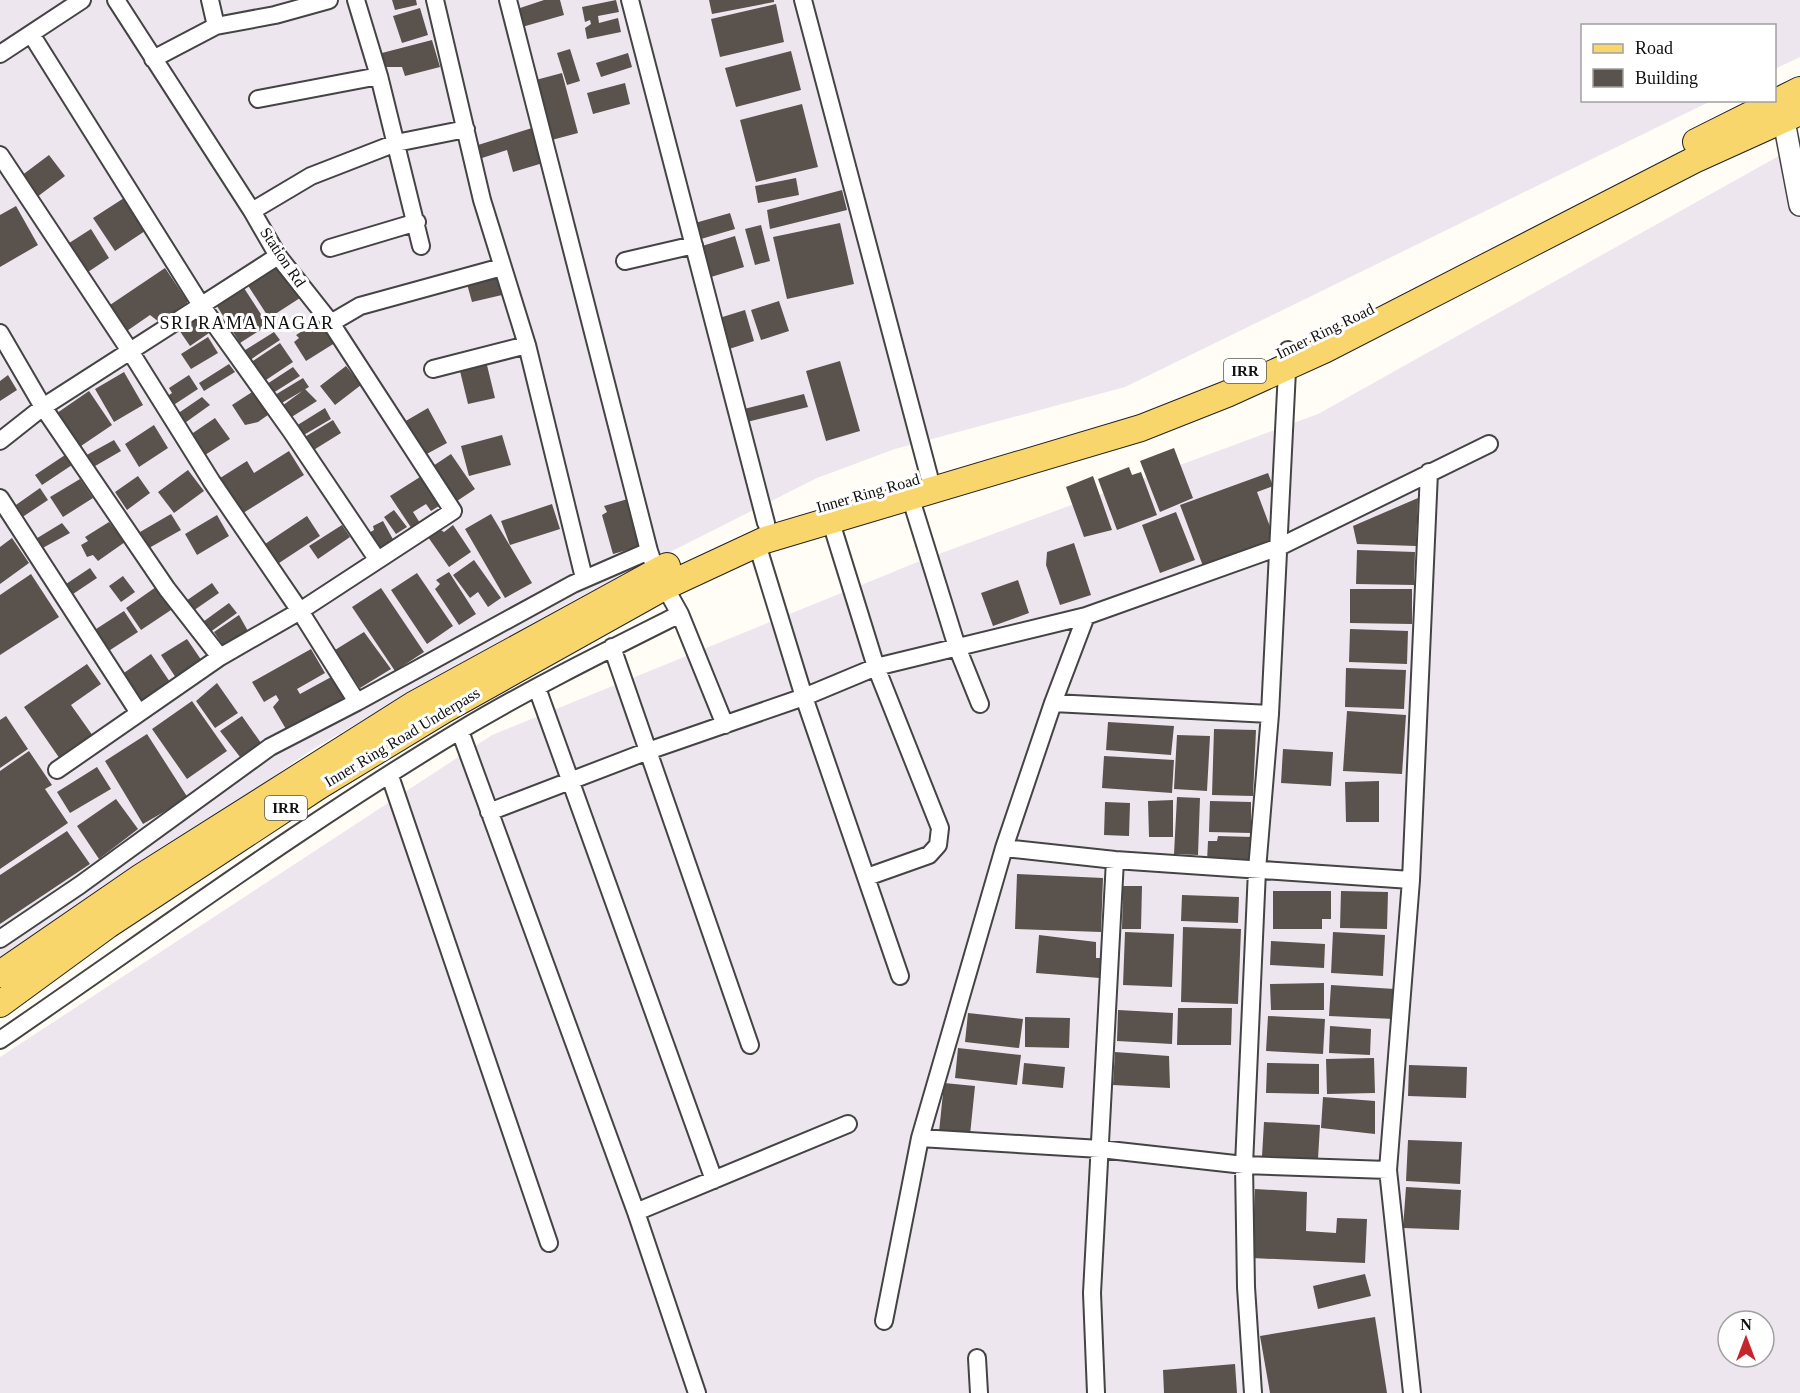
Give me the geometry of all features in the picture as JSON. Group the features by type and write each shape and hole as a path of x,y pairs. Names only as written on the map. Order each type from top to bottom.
{"main road":[{"name":"Inner Ring Road","path":"656,570 929,476 1126,419 1288,357 1324,350 1694,160 1793,105"},
{"name":"Inner Ring Road","path":"761,533 830,519 1141,428 1227,394 1288,357"},
{"name":"Inner Ring Road Underpass","path":"0,974 141,877 377,728 656,570"},
{"name":"Inner Ring Road Underpass","path":"0,1004 108,925 319,786 444,710 656,570"}],"street":[{"path":"0,54 82,0"},
{"name":"Station Rd","path":"117,0 252,211 278,256 331,323 453,511 377,560"},
{"path":"210,0 216,26"},
{"path":"153,58 216,26 274,7 330,0"},
{"path":"356,0 379,76 422,246"},
{"path":"435,0 482,200 527,345 584,579"},
{"path":"508,0 656,570 680,614 725,725"},
{"path":"630,0 694,245 761,533 804,697 900,976"},
{"path":"803,0 929,476"},
{"path":"31,34 201,305 291,431 377,560 300,611 220,657 57,770"},
{"path":"258,99 379,76"},
{"path":"1793,105 1800,205"},
{"path":"252,211 311,176 396,143 466,129"},
{"path":"0,155 130,351 212,482 300,611 357,702"},
{"path":"330,248 417,222"},
{"path":"625,261 694,245"},
{"path":"0,441 43,406 278,256"},
{"path":"331,323 360,306 502,267"},
{"path":"0,333 43,406 167,590 220,657"},
{"path":"433,369 527,345"},
{"path":"1253,1393 1246,1287 1244,1165 1257,870 1270,714 1288,357"},
{"path":"489,812 648,751 804,697 876,667 1086,616 1279,547 1489,444"},
{"path":"1412,1393 1388,1170 1411,880 1429,472"},
{"path":"910,496 957,647 980,704"},
{"path":"0,498 139,713"},
{"path":"830,519 876,667 939,828 938,845 929,855 867,877"},
{"path":"0,939 80,885 270,747 584,579 656,570"},
{"path":"0,1041 312,825 460,731 612,647 680,614"},
{"path":"884,1321 920,1138 1004,848 1053,703 1086,616"},
{"path":"612,647 750,1045"},
{"path":"537,688 714,1180"},
{"path":"1053,703 1270,714"},
{"path":"460,731 636,1212 697,1393"},
{"path":"390,776 549,1243"},
{"path":"1004,848 1115,861 1411,880"},
{"path":"1096,1393 1092,1293 1115,861"},
{"path":"636,1212 848,1124"},
{"path":"920,1138 1100,1149 1244,1165 1388,1170"},
{"path":"977,1358 979,1393"}],"shaded area":[{"path":"0,0 1800,0 1800,57 1776,69 1776,24 1581,24 1581,102 1709,102 1125,387 895,449 817,478 567,604 316,747 0,966"},
{"path":"1800,144 1800,1393 0,1393 0,1057 492,735 920,561 1318,414"}],"building":[{"path":"392,0 416,0 417,5 395,10"},
{"path":"544,0 560,0 564,15 522,27 517,9"},
{"path":"616,0 619,12 598,16 599,23 618,18 621,32 587,39 585,28 591,24 590,20 585,22 582,7"},
{"path":"709,0 774,0 774,2 712,14"},
{"path":"776,4 784,42 720,57 711,19"},
{"path":"420,8 428,35 402,43 393,16"},
{"path":"432,40 440,67 405,76 402,67 382,67 378,54"},
{"path":"570,49 580,81 567,85 557,53"},
{"path":"791,51 801,90 736,107 725,68"},
{"path":"628,53 632,67 601,77 596,63"},
{"path":"562,73 578,133 548,141 532,81"},
{"path":"625,83 630,104 593,114 587,93"},
{"path":"802,104 818,167 756,182 740,120"},
{"path":"532,128 543,163 513,172 507,150 482,158 478,145"},
{"path":"49,155 65,176 37,197 21,176"},
{"path":"796,178 799,195 758,203 755,186"},
{"path":"842,190 847,210 770,229 767,210"},
{"path":"124,198 145,231 115,251 93,218"},
{"path":"16,206 38,245 0,267 0,215"},
{"path":"730,213 735,229 701,239 695,223"},
{"path":"840,223 854,284 787,299 773,237"},
{"path":"761,225 770,261 755,265 745,229"},
{"path":"91,229 109,258 85,274 66,245"},
{"path":"735,236 744,267 711,277 702,246"},
{"path":"278,264 300,298 269,318 247,284"},
{"path":"165,268 188,302 159,322 150,315 124,333 107,307"},
{"path":"498,277 502,295 472,302 467,284"},
{"path":"242,285 268,325 240,343 215,303"},
{"path":"779,301 789,331 761,340 751,310"},
{"path":"745,310 754,341 726,350 716,319"},
{"path":"197,317 209,333 190,346 179,330"},
{"path":"323,318 338,341 306,361 294,342 299,338 296,335"},
{"path":"274,332 280,340 247,362 242,352"},
{"path":"208,337 218,353 191,369 181,354"},
{"path":"280,343 293,362 263,382 250,363"},
{"path":"486,361 495,398 468,404 459,367"},
{"path":"840,361 860,431 826,441 806,371"},
{"path":"229,364 235,372 204,391 199,383"},
{"path":"346,366 361,385 335,405 320,386"},
{"path":"293,367 300,376 273,393 267,384"},
{"path":"124,372 143,405 114,422 95,389"},
{"path":"8,375 17,390 0,401 0,381"},
{"path":"189,375 198,389 169,408 163,399 172,393 169,388"},
{"path":"303,378 309,387 280,404 275,395"},
{"path":"260,387 275,410 258,422 245,425 232,405"},
{"path":"305,389 317,401 290,418 282,406"},
{"path":"89,391 112,425 81,446 57,413"},
{"path":"804,394 808,407 747,422 744,409"},
{"path":"202,397 210,405 182,425 177,414"},
{"path":"325,408 331,419 302,436 296,426"},
{"path":"428,408 447,443 423,456 404,422"},
{"path":"215,418 230,439 205,455 190,435"},
{"path":"333,420 341,433 312,451 303,438"},
{"path":"154,425 168,448 139,467 125,444"},
{"path":"502,435 511,465 469,476 461,446"},
{"path":"114,440 121,451 90,469 83,457"},
{"path":"1174,448 1193,498 1160,512 1140,461"},
{"path":"289,451 304,475 240,515 217,480 247,461 254,473"},
{"path":"451,454 475,489 457,501 433,466"},
{"path":"65,455 72,465 42,485 35,475"},
{"path":"1129,467 1132,475 1141,472 1157,515 1117,530 1098,479"},
{"path":"188,470 204,491 174,513 158,492"},
{"path":"1268,473 1273,486 1257,492 1275,540 1203,566 1180,505"},
{"path":"138,476 150,493 127,510 115,492"},
{"path":"1093,476 1112,530 1084,537 1066,487"},
{"path":"420,477 439,506 431,511 426,504 413,512 420,523 412,529 390,496"},
{"path":"80,479 93,498 63,517 50,497"},
{"path":"40,488 48,500 21,518 13,507"},
{"path":"631,498 645,545 613,554 602,515 607,512 604,506"},
{"path":"1418,498 1416,546 1357,544 1353,526"},
{"path":"552,504 560,529 510,545 501,521"},
{"path":"394,510 407,527 396,534 384,517"},
{"path":"1176,512 1195,560 1160,573 1142,525"},
{"path":"171,514 181,530 149,548 140,532"},
{"path":"491,514 532,583 505,598 465,529"},
{"path":"217,515 229,536 197,555 185,534"},
{"path":"307,516 320,536 276,565 262,546"},
{"path":"383,521 395,543 378,552 367,534 374,530 373,526"},
{"path":"109,522 125,542 98,561 93,555 87,557 81,545 88,541 85,537"},
{"path":"62,523 70,533 39,550 34,540"},
{"path":"342,525 350,537 318,559 309,546"},
{"path":"453,525 471,552 449,567 428,537 439,529 444,532"},
{"path":"12,538 29,563 0,584 0,547"},
{"path":"1074,543 1091,595 1060,605 1046,565 1047,552"},
{"path":"1357,550 1415,552 1414,585 1356,584"},
{"path":"474,560 501,598 488,607 478,592 470,598 453,575"},
{"path":"90,568 97,578 70,596 63,586"},
{"path":"449,572 476,614 459,625 435,589 440,584 436,580"},
{"path":"417,573 453,626 427,644 391,590"},
{"path":"31,574 59,617 0,655 0,595"},
{"path":"123,576 135,592 121,602 109,586"},
{"path":"1018,580 1029,613 993,626 981,593"},
{"path":"212,583 219,593 190,613 183,603"},
{"path":"156,587 171,610 141,630 126,608"},
{"path":"381,588 424,652 395,671 352,607"},
{"path":"1350,589 1412,589 1412,624 1350,623"},
{"path":"229,603 237,613 206,635 200,624"},
{"path":"124,611 138,632 107,652 93,631"},
{"path":"239,615 249,633 224,647 214,632"},
{"path":"1350,629 1408,631 1407,664 1349,662"},
{"path":"364,632 391,669 360,688 335,650"},
{"path":"187,639 204,664 178,681 161,655"},
{"path":"311,649 325,673 297,689 300,694 333,676 348,702 290,736 273,707 279,700 276,695 264,702 252,682"},
{"path":"151,654 172,685 143,705 121,675"},
{"path":"87,664 101,684 71,705 93,736 60,759 24,707"},
{"path":"1346,668 1406,670 1404,709 1345,707"},
{"path":"217,683 238,713 215,728 196,701"},
{"path":"192,701 227,751 187,779 152,729"},
{"path":"1347,711 1406,715 1402,774 1343,771"},
{"path":"6,716 28,749 0,768 0,720"},
{"path":"242,716 261,743 240,757 220,731"},
{"path":"1108,722 1174,726 1171,755 1106,750"},
{"path":"1214,729 1256,730 1253,796 1212,795"},
{"path":"147,734 188,798 143,824 105,761"},
{"path":"1177,735 1210,736 1207,791 1174,789"},
{"path":"1283,749 1333,752 1331,786 1281,783"},
{"path":"29,751 52,785 45,789 68,823 0,869 0,771"},
{"path":"1104,756 1174,760 1172,793 1102,788"},
{"path":"97,767 111,789 70,813 57,792"},
{"path":"1379,781 1379,822 1346,822 1345,782"},
{"path":"1177,797 1200,798 1198,855 1174,854"},
{"path":"116,799 138,829 99,859 77,826"},
{"path":"1173,800 1173,837 1149,837 1148,801"},
{"path":"1210,801 1251,802 1251,833 1209,832"},
{"path":"1105,802 1130,803 1129,836 1104,835"},
{"path":"67,831 90,864 0,924 0,875"},
{"path":"1218,836 1253,837 1252,863 1207,861 1208,841 1217,841"},
{"path":"1017,874 1103,878 1101,932 1015,929"},
{"path":"1123,886 1142,886 1141,929 1122,929"},
{"path":"1273,891 1331,891 1331,919 1322,919 1322,929 1273,929"},
{"path":"1341,891 1388,892 1387,929 1340,928"},
{"path":"1182,895 1239,897 1238,923 1181,921"},
{"path":"1183,927 1241,929 1238,1004 1181,1002"},
{"path":"1125,932 1174,934 1172,987 1123,985"},
{"path":"1333,932 1385,935 1383,976 1331,973"},
{"path":"1039,935 1096,942 1096,958 1103,958 1100,978 1036,973"},
{"path":"1271,941 1325,944 1324,968 1270,965"},
{"path":"1324,983 1324,1010 1271,1010 1270,984"},
{"path":"1331,985 1395,989 1394,1019 1329,1016"},
{"path":"1178,1008 1232,1008 1231,1045 1177,1045"},
{"path":"1118,1010 1173,1013 1172,1044 1117,1041"},
{"path":"968,1013 1023,1019 1019,1048 965,1042"},
{"path":"1268,1016 1325,1019 1323,1054 1266,1051"},
{"path":"1025,1017 1070,1018 1069,1048 1025,1047"},
{"path":"1330,1026 1371,1029 1370,1055 1329,1053"},
{"path":"958,1048 1021,1055 1017,1085 955,1078"},
{"path":"1115,1052 1169,1056 1170,1088 1113,1085"},
{"path":"1374,1058 1375,1093 1327,1094 1326,1059"},
{"path":"1024,1063 1065,1067 1063,1088 1022,1084"},
{"path":"1267,1063 1319,1064 1319,1094 1266,1093"},
{"path":"1409,1065 1467,1067 1466,1098 1408,1096"},
{"path":"944,1083 975,1086 970,1135 939,1132"},
{"path":"1323,1097 1375,1101 1375,1134 1321,1128"},
{"path":"1264,1122 1320,1125 1318,1159 1262,1156"},
{"path":"1408,1140 1462,1142 1460,1184 1406,1181"},
{"path":"1406,1187 1461,1190 1459,1230 1403,1228"},
{"path":"1255,1189 1307,1192 1306,1231 1336,1233 1337,1218 1367,1219 1365,1263 1252,1258"},
{"path":"1365,1274 1371,1296 1318,1309 1313,1286"},
{"path":"1375,1317 1387,1393 1270,1393 1260,1336"},
{"path":"1235,1364 1237,1393 1164,1393 1163,1370"}],"district":[{"name":"SRI RAMA NAGAR","path":"247,323"}]}
